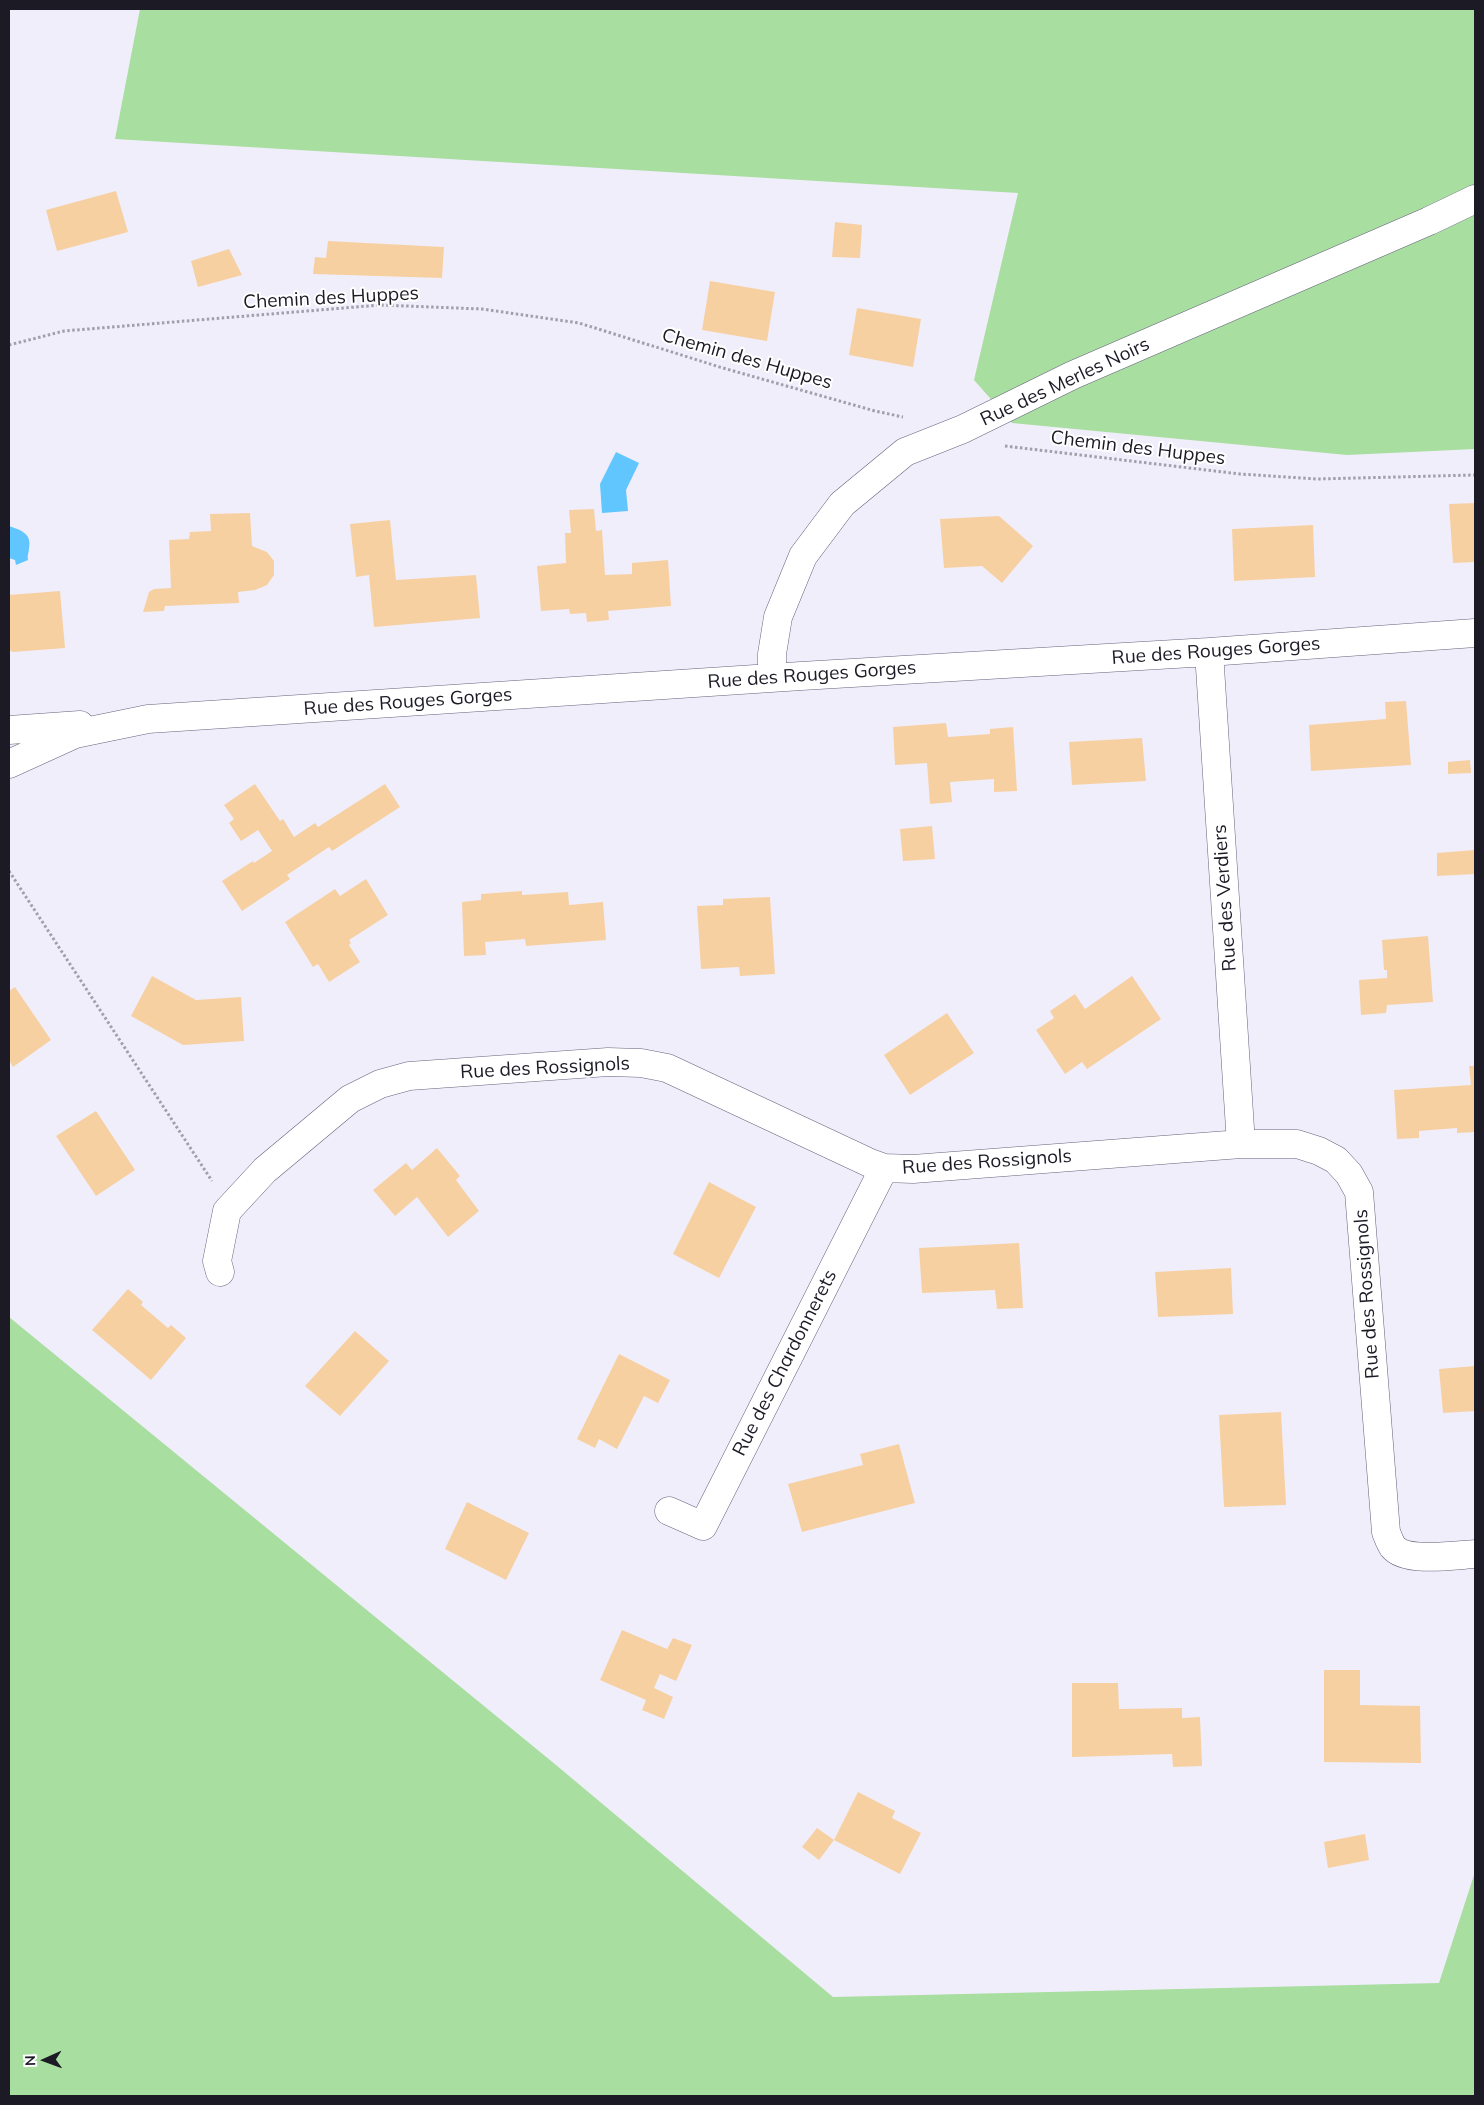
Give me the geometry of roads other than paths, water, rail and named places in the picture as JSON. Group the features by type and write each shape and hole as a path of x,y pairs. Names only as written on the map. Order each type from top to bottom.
{"street":[{"name":"Rue des Merles Noirs","path":"772,678 772,654 778,617 803,556 842,504 905,452 963,429 1073,375 1429,221 1475,199"},
{"name":"Rue des Rouges Gorges","path":"9,730 772,678 1209,652 1475,633"},
{"name":"Rue des Verdiers","path":"1209,652 1241,1144"},
{"name":"Rue des Rouges Gorges","path":"9,764 75,734 148,720"},
{"name":"Rue des Rossignols","path":"220,1272 217,1261 227,1211 265,1170 350,1099 380,1084 409,1076 598,1062 642,1064 666,1068 884,1168 913,1169 1241,1144 1297,1144 1319,1151 1336,1160 1349,1174 1359,1192 1386,1532 1393,1548 1408,1555 1475,1554"},
{"name":"Rue des Chardonnerets","path":"669,1511 703,1526 884,1168"}],"water":[{"path":"616,452 639,463 626,490 628,511 602,513 600,484"},
{"path":"9,526 24,533 29,539 28,560 16,565 15,560 9,558"}]}
